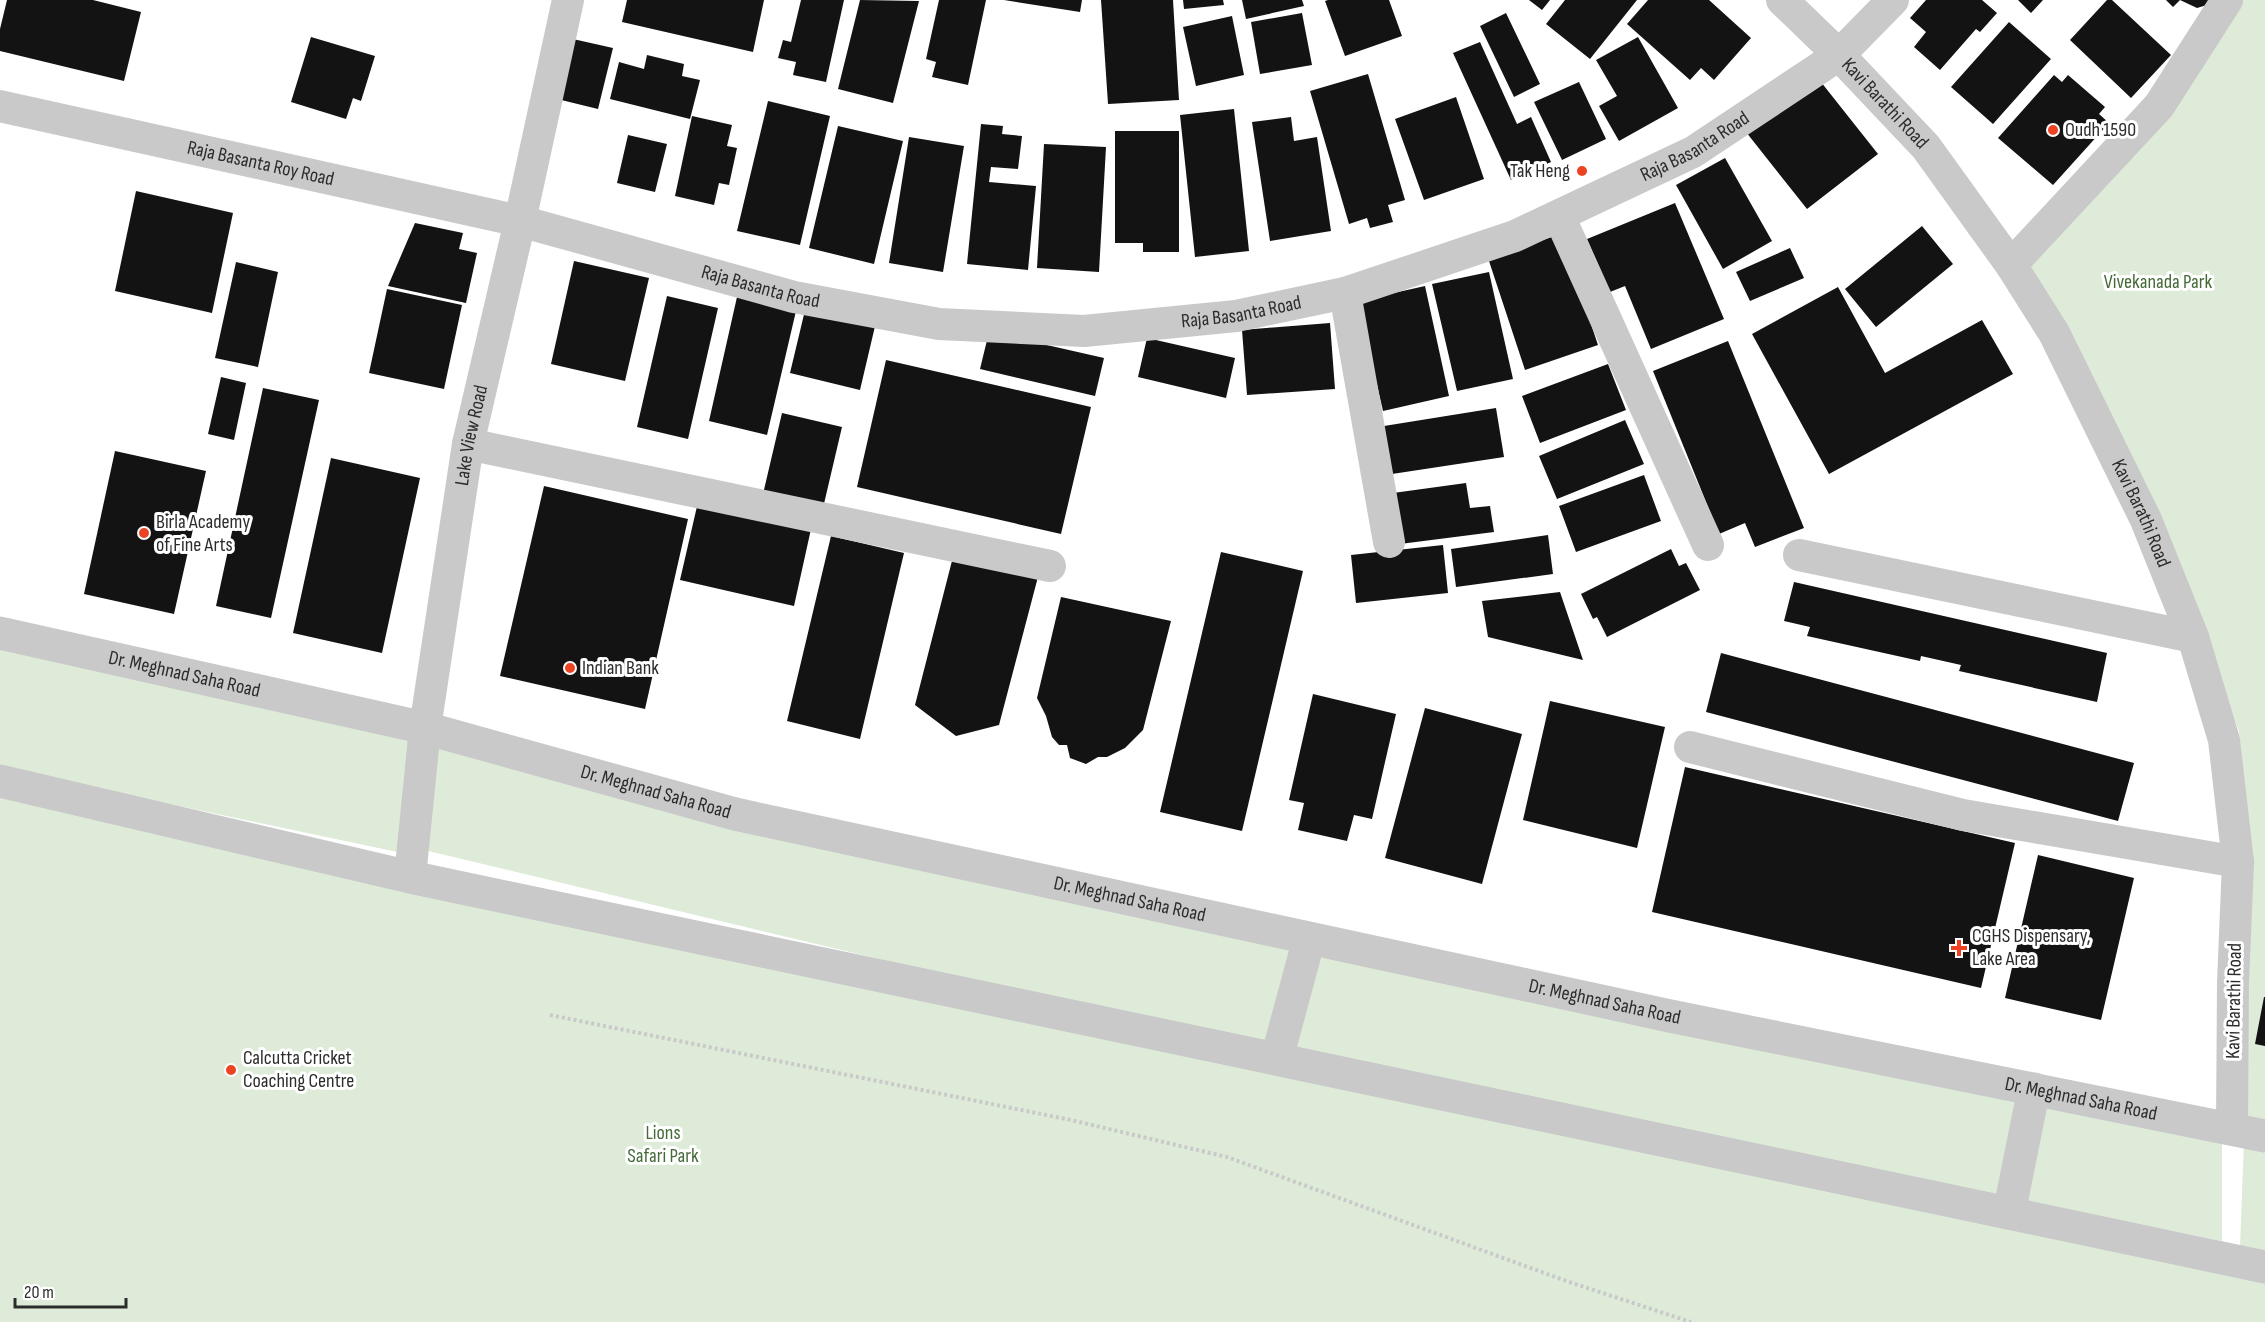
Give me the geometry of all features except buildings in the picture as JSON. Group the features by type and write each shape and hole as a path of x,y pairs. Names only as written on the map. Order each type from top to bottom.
{"street":[{"name":"Lake View Road","path":"410,877 425,728 468,444 568,0"},
{"name":"Kavi Barathi Road","path":"1782,0 1839,55 1926,147 2011,265 2054,333 2141,510 2193,637 2224,740 2238,862 2233,983 2232,1129"},
{"name":"Raja Basanta Road","path":"520,221 794,297 939,324 1084,331 1236,316 1345,293 1515,236 1694,152 1839,55 1893,0"},
{"path":"2011,265 2159,106 2227,0"},
{"name":"Raja Basanta Roy Road","path":"0,106 520,221"},
{"path":"1559,216 1708,545"},
{"path":"1345,293 1389,542"},
{"path":"468,444 1050,566"},
{"path":"1798,555 2193,637"},
{"name":"Dr. Meghnad Saha Road","path":"0,633 425,728 735,814 1670,1016 2265,1136"},
{"path":"1690,747 1964,815 2238,862"},
{"path":"0,781 410,877 2265,1267"},
{"path":"1277,1058 1309,939"},
{"path":"2009,1213 2034,1089"}],"path":[{"path":"550,1015 1071,1120 1227,1157 1569,1282 1691,1322"}],"green space":[{"name":"Vivekanada Park","path":"2230,0 2265,0 2265,1121 2245,1117 2252,864 2239,731 2162,534 2029,263"},
{"path":"0,649 412,738 402,853 0,768"},
{"path":"434,747 2222,1133 2222,1241 1084,1008 424,850"},
{"name":"Lions Safari Park","path":"0,785 2265,1272 2265,1322 0,1322"},
{"path":"2244,1140 2265,1145 2265,1252 2240,1247"}],"place":[{"name":"Oudh 1590","path":"2053,130"},
{"name":"Tak Heng","path":"1582,171"},
{"name":"Birla Academy of Fine Arts","path":"144,533"},
{"name":"Indian Bank","path":"570,668"},
{"name":"CGHS Dispensary, Lake Area","path":"1959,948"},
{"name":"Calcutta Cricket Coaching Centre","path":"231,1070"}]}
